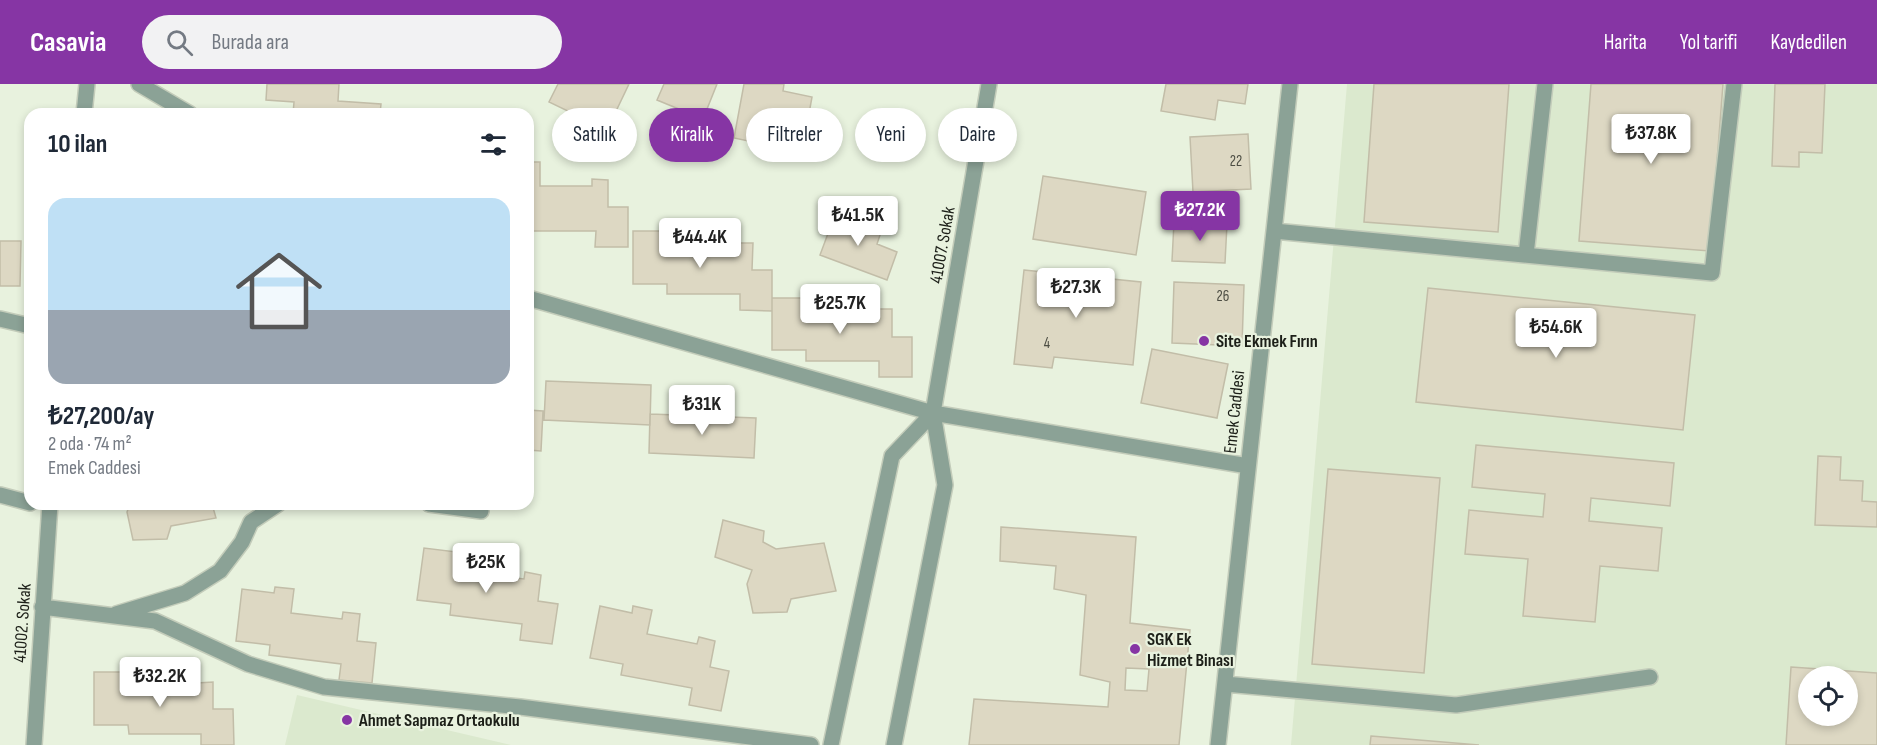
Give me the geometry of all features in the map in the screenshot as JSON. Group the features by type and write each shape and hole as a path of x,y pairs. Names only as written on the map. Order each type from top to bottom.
{"street":[{"path":"85,108 87,84"},
{"path":"139,84 180,108"},
{"name":"41007. Sokak","path":"933,413 989,84"},
{"name":"Emek Caddesi","path":"1218,745 1290,84"},
{"path":"1526,255 1545,84"},
{"path":"1274,231 1712,273 1734,84"},
{"path":"534,300 933,413 1248,466"},
{"path":"0,319 24,325"},
{"path":"831,745 892,456 933,413"},
{"path":"894,745 945,485 933,413"},
{"path":"0,495 24,501"},
{"name":"41002. Sokak","path":"34,745 45,510"},
{"path":"110,616 185,593 220,571 243,542 251,522 269,510"},
{"path":"474,510 481,511"},
{"path":"42,607 155,621 248,663 324,687 520,706 811,745"},
{"path":"1225,684 1456,705 1650,677"}],"shaded area":[{"path":"1347,84 1877,84 1877,745 1291,745"},
{"name":"Ahmet Sapmaz Ortaokulu","path":"297,695 511,745 285,745"}],"building":[{"path":"267,84 339,84 338,101 381,104 381,108 294,108 294,102 266,100"},
{"path":"558,84 629,84 618,108 561,108 549,102"},
{"path":"664,84 717,84 707,108 676,108 657,100"},
{"path":"744,84 784,84 783,91 812,97 810,108 746,108 746,140 734,138"},
{"path":"1166,84 1248,84 1245,104 1218,100 1215,120 1161,111"},
{"path":"1374,84 1509,84 1498,232 1364,222"},
{"path":"1591,84 1723,84 1710,251 1579,241"},
{"path":"1775,84 1825,84 1822,153 1799,152 1799,167 1772,166"},
{"path":"1248,134 1251,189 1193,192 1190,137"},
{"path":"534,162 540,162 540,186 592,186 592,179 608,180 608,207 628,207 628,247 595,247 596,231 534,231"},
{"path":"1043,176 1146,192 1136,255 1033,239"},
{"path":"836,212 882,229 877,244 897,252 887,280 820,255"},
{"path":"1174,222 1227,224 1225,263 1172,261"},
{"path":"665,225 685,225 684,250 736,250 736,243 753,243 752,270 772,270 772,311 740,310 740,294 667,294 667,284 633,284 633,231 665,231"},
{"path":"0,241 21,241 20,286 0,286"},
{"path":"1024,270 1141,282 1133,365 1054,357 1052,368 1014,364"},
{"path":"1174,282 1244,285 1242,346 1172,343"},
{"path":"1428,288 1695,315 1683,430 1416,402"},
{"path":"805,292 824,292 824,316 875,316 875,309 892,309 892,337 912,337 912,377 879,377 879,361 806,361 806,350 772,350 772,298 805,298"},
{"path":"1152,349 1228,364 1217,418 1141,403"},
{"path":"546,381 651,385 650,425 544,420"},
{"path":"534,410 543,411 541,451 534,450"},
{"path":"650,414 756,418 754,458 649,453"},
{"path":"1476,445 1674,463 1670,506 1591,498 1589,521 1662,528 1658,571 1600,566 1595,622 1523,616 1528,559 1465,554 1469,510 1543,517 1545,494 1472,487"},
{"path":"1818,456 1841,457 1840,480 1863,481 1862,501 1877,502 1877,527 1815,525"},
{"path":"1328,469 1440,478 1424,673 1312,664"},
{"path":"128,510 214,510 216,518 171,526 167,539 133,540"},
{"path":"723,520 764,531 763,542 776,549 824,543 836,591 791,599 787,612 753,613 747,584 752,570 715,557"},
{"name":"SGK Ek Hizmet Binası","path":"1001,527 1136,537 1130,623 1190,630 1179,745 969,745 974,699 1108,707 1110,682 1080,675 1086,595 1054,589 1056,566 1000,561","holes":["1126,668 1149,669 1147,691 1125,690"]},
{"path":"457,546 476,549 473,573 524,579 525,572 541,575 538,601 558,604 552,644 520,640 522,624 450,615 451,604 417,600 424,548 456,552"},
{"path":"275,587 294,589 291,613 342,619 343,612 360,614 357,641 376,643 372,683 339,680 341,664 269,655 270,645 236,641 242,589 274,593"},
{"path":"600,606 632,613 633,606 652,610 647,634 697,644 699,637 715,641 710,667 729,671 721,711 689,705 692,688 621,675 623,664 590,658"},
{"path":"126,665 145,665 146,689 197,689 197,683 213,682 213,709 233,709 234,745 201,745 201,734 129,734 128,725 94,725 94,672 126,672"},
{"path":"1791,667 1798,667 1798,726 1858,726 1858,672 1877,673 1877,745 1786,745"},
{"path":"1371,736 1479,745 1370,745"}],"place":[{"name":"Site Ekmek Fırın","path":"1204,341"},
{"name":"SGK Ek Hizmet Binası","path":"1135,649"},
{"name":"Ahmet Sapmaz Ortaokulu","path":"347,720"}]}
